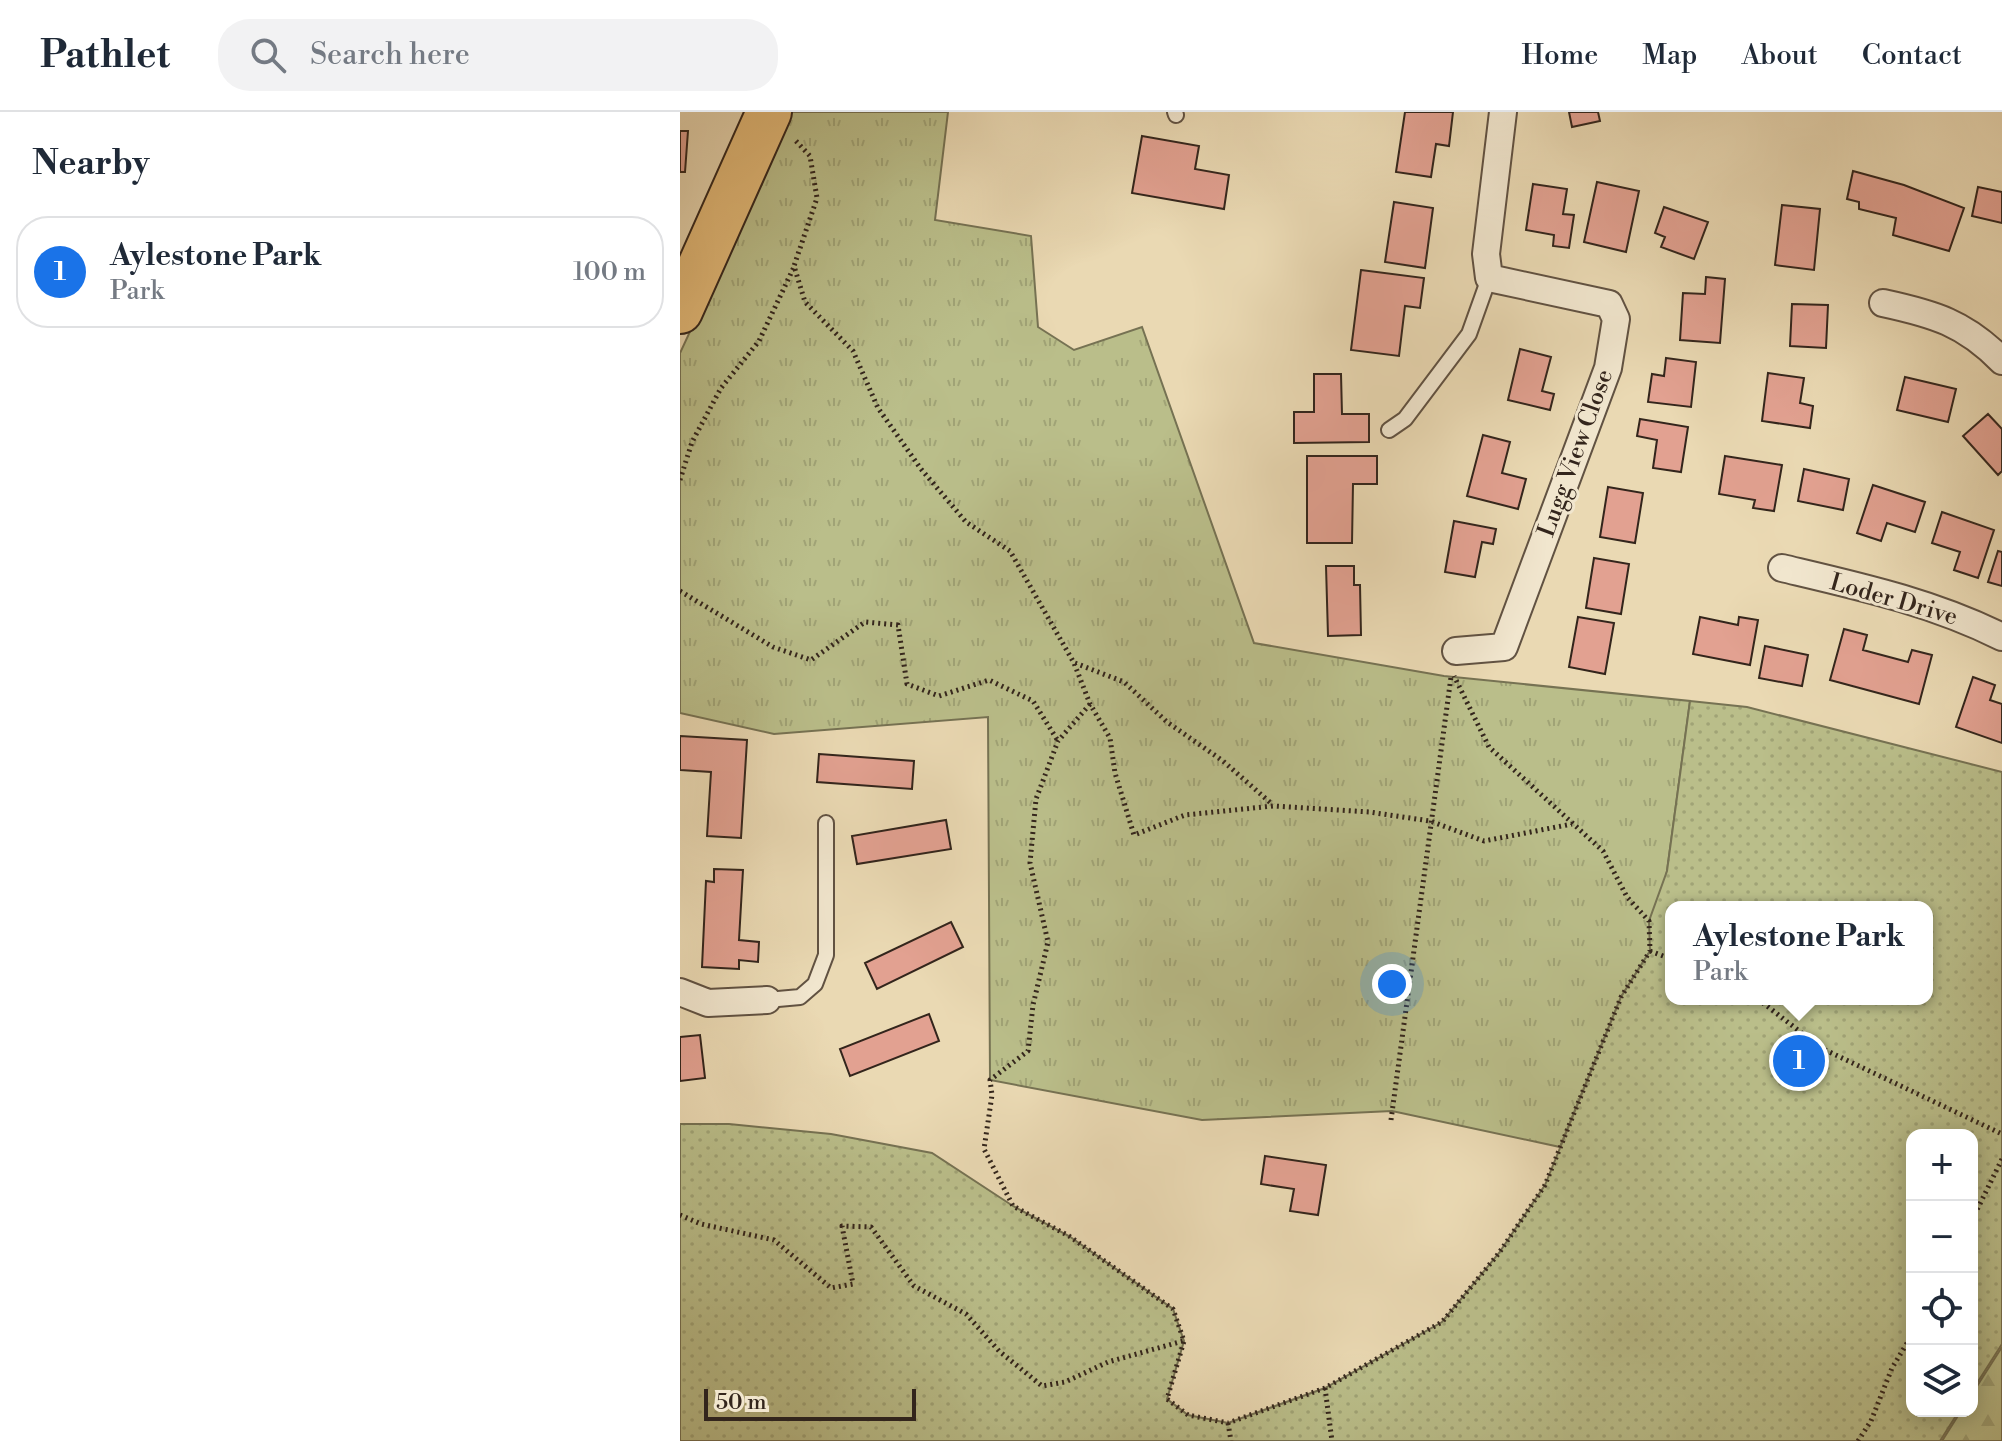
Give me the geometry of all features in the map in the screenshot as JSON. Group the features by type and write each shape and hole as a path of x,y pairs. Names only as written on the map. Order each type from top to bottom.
{"highway":[{"path":"680,311 769,112"}],"street":[{"path":"1489,278 1486,254 1503,112"},
{"name":"Lugg View Close","path":"1454,662 1504,647 1608,368 1616,319 1609,304 1489,278"},
{"path":"1883,303 1936,315 1982,341 2002,361"},
{"name":"Loder Drive","path":"1782,568 1892,593 1970,621 2002,637"},
{"path":"680,992 708,1003 767,1000"}],"lane":[{"path":"1389,430 1405,419 1469,334 1489,278"},
{"path":"767,1000 800,997 815,984 826,955 826,823"}],"path":[{"path":"680,480 692,442 721,388 759,341 794,266 817,198 810,156 769,112"},
{"path":"794,266 805,302 853,351 878,408 921,469 966,522 1010,551 1074,663 1090,704 1110,738 1115,773 1134,835 1185,815 1273,806 1369,812 1430,821 1484,841 1573,824"},
{"path":"680,591 773,647 811,660 865,622 898,625 907,684 939,696 989,680 1033,701 1058,741"},
{"path":"1090,704 1058,741 1036,799 1030,863 1048,942 1033,1005 1028,1051 990,1080 992,1095 984,1149 1013,1206 1069,1236 1173,1309 1184,1341 1167,1399 1188,1415 1228,1423 1325,1388 1442,1322 1499,1253 1545,1185 1621,997 1650,951 1649,921 1627,897 1603,851 1489,747 1454,662"},
{"path":"1391,1120 1454,662"},
{"path":"1074,663 1124,682 1167,722 1223,761 1273,806"},
{"path":"1650,951 1665,957"},
{"path":"1766,1005 1821,1048 2002,1134"},
{"path":"1978,1208 2002,1159"},
{"path":"680,1215 701,1224 774,1240 831,1288 853,1284 842,1226 871,1227 914,1286 966,1314 999,1351 1042,1386 1065,1382 1108,1362 1184,1341"},
{"path":"1858,1441 1871,1421 1892,1368 1906,1345"},
{"path":"1325,1388 1332,1441"},
{"path":"1228,1423 1231,1441"}],"green space":[{"path":"792,112 948,112 935,220 1031,236 1038,327 1074,350 1142,327 1254,643 1444,676 1690,701 1667,871 1650,951 1621,997 1560,1147 1392,1111 1202,1120 990,1080 988,717 774,734 680,713 680,353"},
{"path":"1690,701 1747,707 2002,772 2002,1344 1978,1382 1978,1129 1906,1129 1906,1417 1955,1417 1940,1441 680,1441 680,1124 729,1124 831,1134 932,1153 1013,1206 1069,1236 1173,1309 1184,1341 1167,1399 1188,1415 1228,1423 1325,1388 1442,1322 1499,1253 1545,1185 1621,997 1650,951 1649,921 1667,871"},
{"path":"2002,1347 2002,1441 1942,1441 1957,1417 1978,1417 1978,1385"}],"building":[{"path":"1405,112 1453,112 1449,146 1436,144 1431,177 1396,172"},
{"path":"1569,112 1598,112 1600,121 1572,127"},
{"path":"680,131 688,131 685,172 680,172"},
{"path":"1142,136 1199,146 1195,169 1229,175 1224,209 1132,193"},
{"path":"1853,171 1904,185 1964,208 1949,251 1893,235 1896,218 1859,209 1859,202 1847,199"},
{"path":"1597,182 1639,191 1626,252 1584,242"},
{"path":"1533,184 1567,189 1563,214 1574,215 1569,248 1553,246 1554,235 1526,230"},
{"path":"1978,187 2002,192 2002,223 1972,216"},
{"path":"1394,202 1433,208 1425,268 1385,262"},
{"path":"1782,205 1820,209 1814,270 1775,265"},
{"path":"1664,207 1708,222 1694,259 1661,247 1665,237 1655,233"},
{"path":"1361,270 1424,278 1420,308 1405,306 1399,356 1351,350"},
{"path":"1706,277 1725,279 1720,343 1680,340 1683,293 1705,294"},
{"path":"1792,304 1828,305 1826,348 1790,346"},
{"path":"1520,349 1551,357 1542,391 1554,394 1550,410 1508,400"},
{"path":"1666,358 1696,362 1691,407 1648,402 1652,374 1664,376"},
{"path":"1768,373 1804,378 1800,403 1813,406 1810,428 1762,421"},
{"path":"1314,374 1341,374 1342,414 1369,414 1369,442 1294,443 1294,412 1314,412"},
{"path":"1905,377 1956,389 1948,422 1897,410"},
{"path":"1988,414 2002,429 2002,471 1998,475 1963,436"},
{"path":"1640,419 1688,427 1681,472 1653,468 1657,440 1637,436"},
{"path":"1483,435 1510,442 1502,473 1526,479 1518,509 1467,496"},
{"path":"1307,456 1377,456 1377,484 1353,484 1352,543 1307,543"},
{"path":"1725,456 1782,465 1774,511 1753,508 1755,500 1719,494"},
{"path":"1804,469 1849,479 1843,510 1798,501"},
{"path":"1873,485 1925,502 1915,532 1887,523 1881,541 1857,533"},
{"path":"1608,487 1643,493 1635,543 1600,537"},
{"path":"1942,512 1994,530 1978,578 1954,570 1960,552 1932,543"},
{"path":"1454,521 1496,529 1493,544 1482,542 1475,577 1445,572"},
{"path":"1998,551 2002,552 2002,586 1988,582"},
{"path":"1594,558 1629,564 1621,614 1586,608"},
{"path":"1326,566 1354,566 1354,585 1360,585 1361,635 1328,636"},
{"path":"1578,617 1614,623 1605,674 1569,667"},
{"path":"1700,617 1738,625 1739,617 1758,620 1750,665 1693,654"},
{"path":"1844,629 1867,635 1863,650 1908,662 1912,650 1932,655 1919,704 1830,680"},
{"path":"1765,646 1808,655 1802,686 1759,678"},
{"path":"1973,677 1995,685 1990,700 2002,704 2002,743 1956,727"},
{"path":"680,736 747,740 741,838 707,836 711,772 680,770"},
{"path":"819,754 914,761 912,789 817,782"},
{"path":"946,820 951,849 857,864 852,836"},
{"path":"714,869 743,870 739,940 759,942 758,962 739,960 739,969 702,967 706,881 714,882"},
{"path":"951,922 963,947 877,989 865,963"},
{"path":"929,1014 939,1041 850,1076 840,1049"},
{"path":"700,1035 705,1078 680,1081 680,1037"},
{"path":"1265,1156 1326,1165 1318,1215 1290,1211 1294,1189 1261,1184"}],"place":[{"name":"Aylestone Park","path":"1799,1061"}]}
